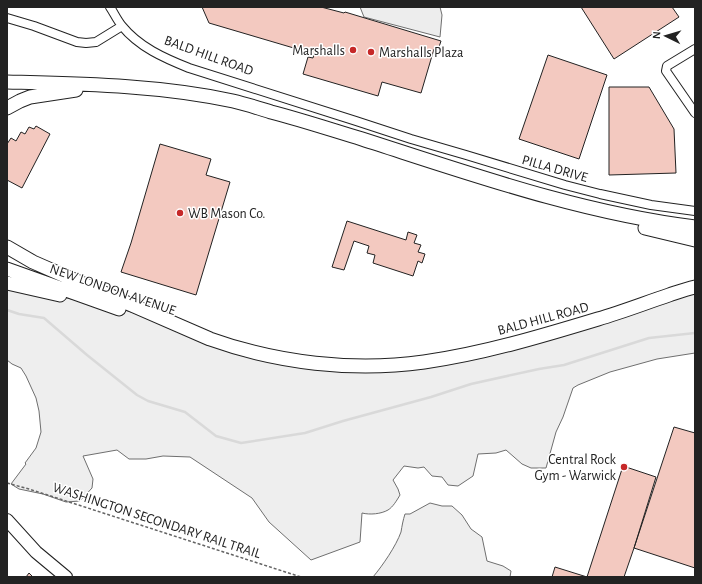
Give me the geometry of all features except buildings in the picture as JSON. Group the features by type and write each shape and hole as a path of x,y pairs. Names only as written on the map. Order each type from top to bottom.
{"main road":[{"path":"7,82 144,87 191,93 234,101 310,123 572,207 668,234 695,240"},
{"path":"7,108 30,97 81,90 144,87"},
{"path":"519,189 581,206 662,223 695,227"},
{"path":"7,247 33,262 210,339"},
{"name":"NEW LONDON AVENUE","path":"7,269 139,316 210,339"},
{"path":"7,283 139,316"},
{"name":"BALD HILL ROAD","path":"210,339 282,358 324,364 370,366 397,365 454,357 509,344 599,319 694,288"},
{"path":"7,520 36,552 66,577"}],"street":[{"name":"BALD HILL ROAD","path":"110,7 122,26 143,46 174,62 203,73 411,139"},
{"path":"7,18 77,42 86,43 96,42 122,26"},
{"path":"695,49 668,66 666,71 695,113"},
{"name":"PILLA DRIVE","path":"411,139 585,190 651,205 695,211"}],"path":[{"name":"WASHINGTON SECONDARY RAIL TRAIL","path":"7,483 301,577"}],"shaded area":[{"path":"360,7 440,7 442,15 440,37 364,17"},
{"path":"7,282 94,305 118,308 223,344 346,364 431,361 695,291 695,353 657,359 610,372 573,388 556,432 546,468 531,468 522,464 506,450 496,453 478,454 473,476 458,486 448,485 442,477 432,476 424,467 418,468 404,466 393,480 400,495 392,507 379,513 362,513 360,542 311,560 269,522 252,498 190,457 163,456 146,459 129,459 117,450 83,456 93,479 92,488 80,501 66,502 43,494 19,489 11,484 36,448 41,432 36,398 26,376 21,368 7,360"},
{"path":"430,503 442,506 452,506 462,515 471,529 482,537 487,561 503,566 511,571 510,577 373,577 396,543 401,532 405,514 410,514"}],"waterway":[{"path":"7,310 19,314 44,318 137,395 148,401 185,412 216,436 241,443 305,433 471,384 564,365 649,338 695,333"}],"place":[{"name":"Marshalls","path":"353,50"},
{"name":"Marshalls Plaza","path":"371,52"},
{"name":"WB Mason Co.","path":"180,213"},
{"name":"Central Rock Gym - Warwick","path":"624,467"}]}
